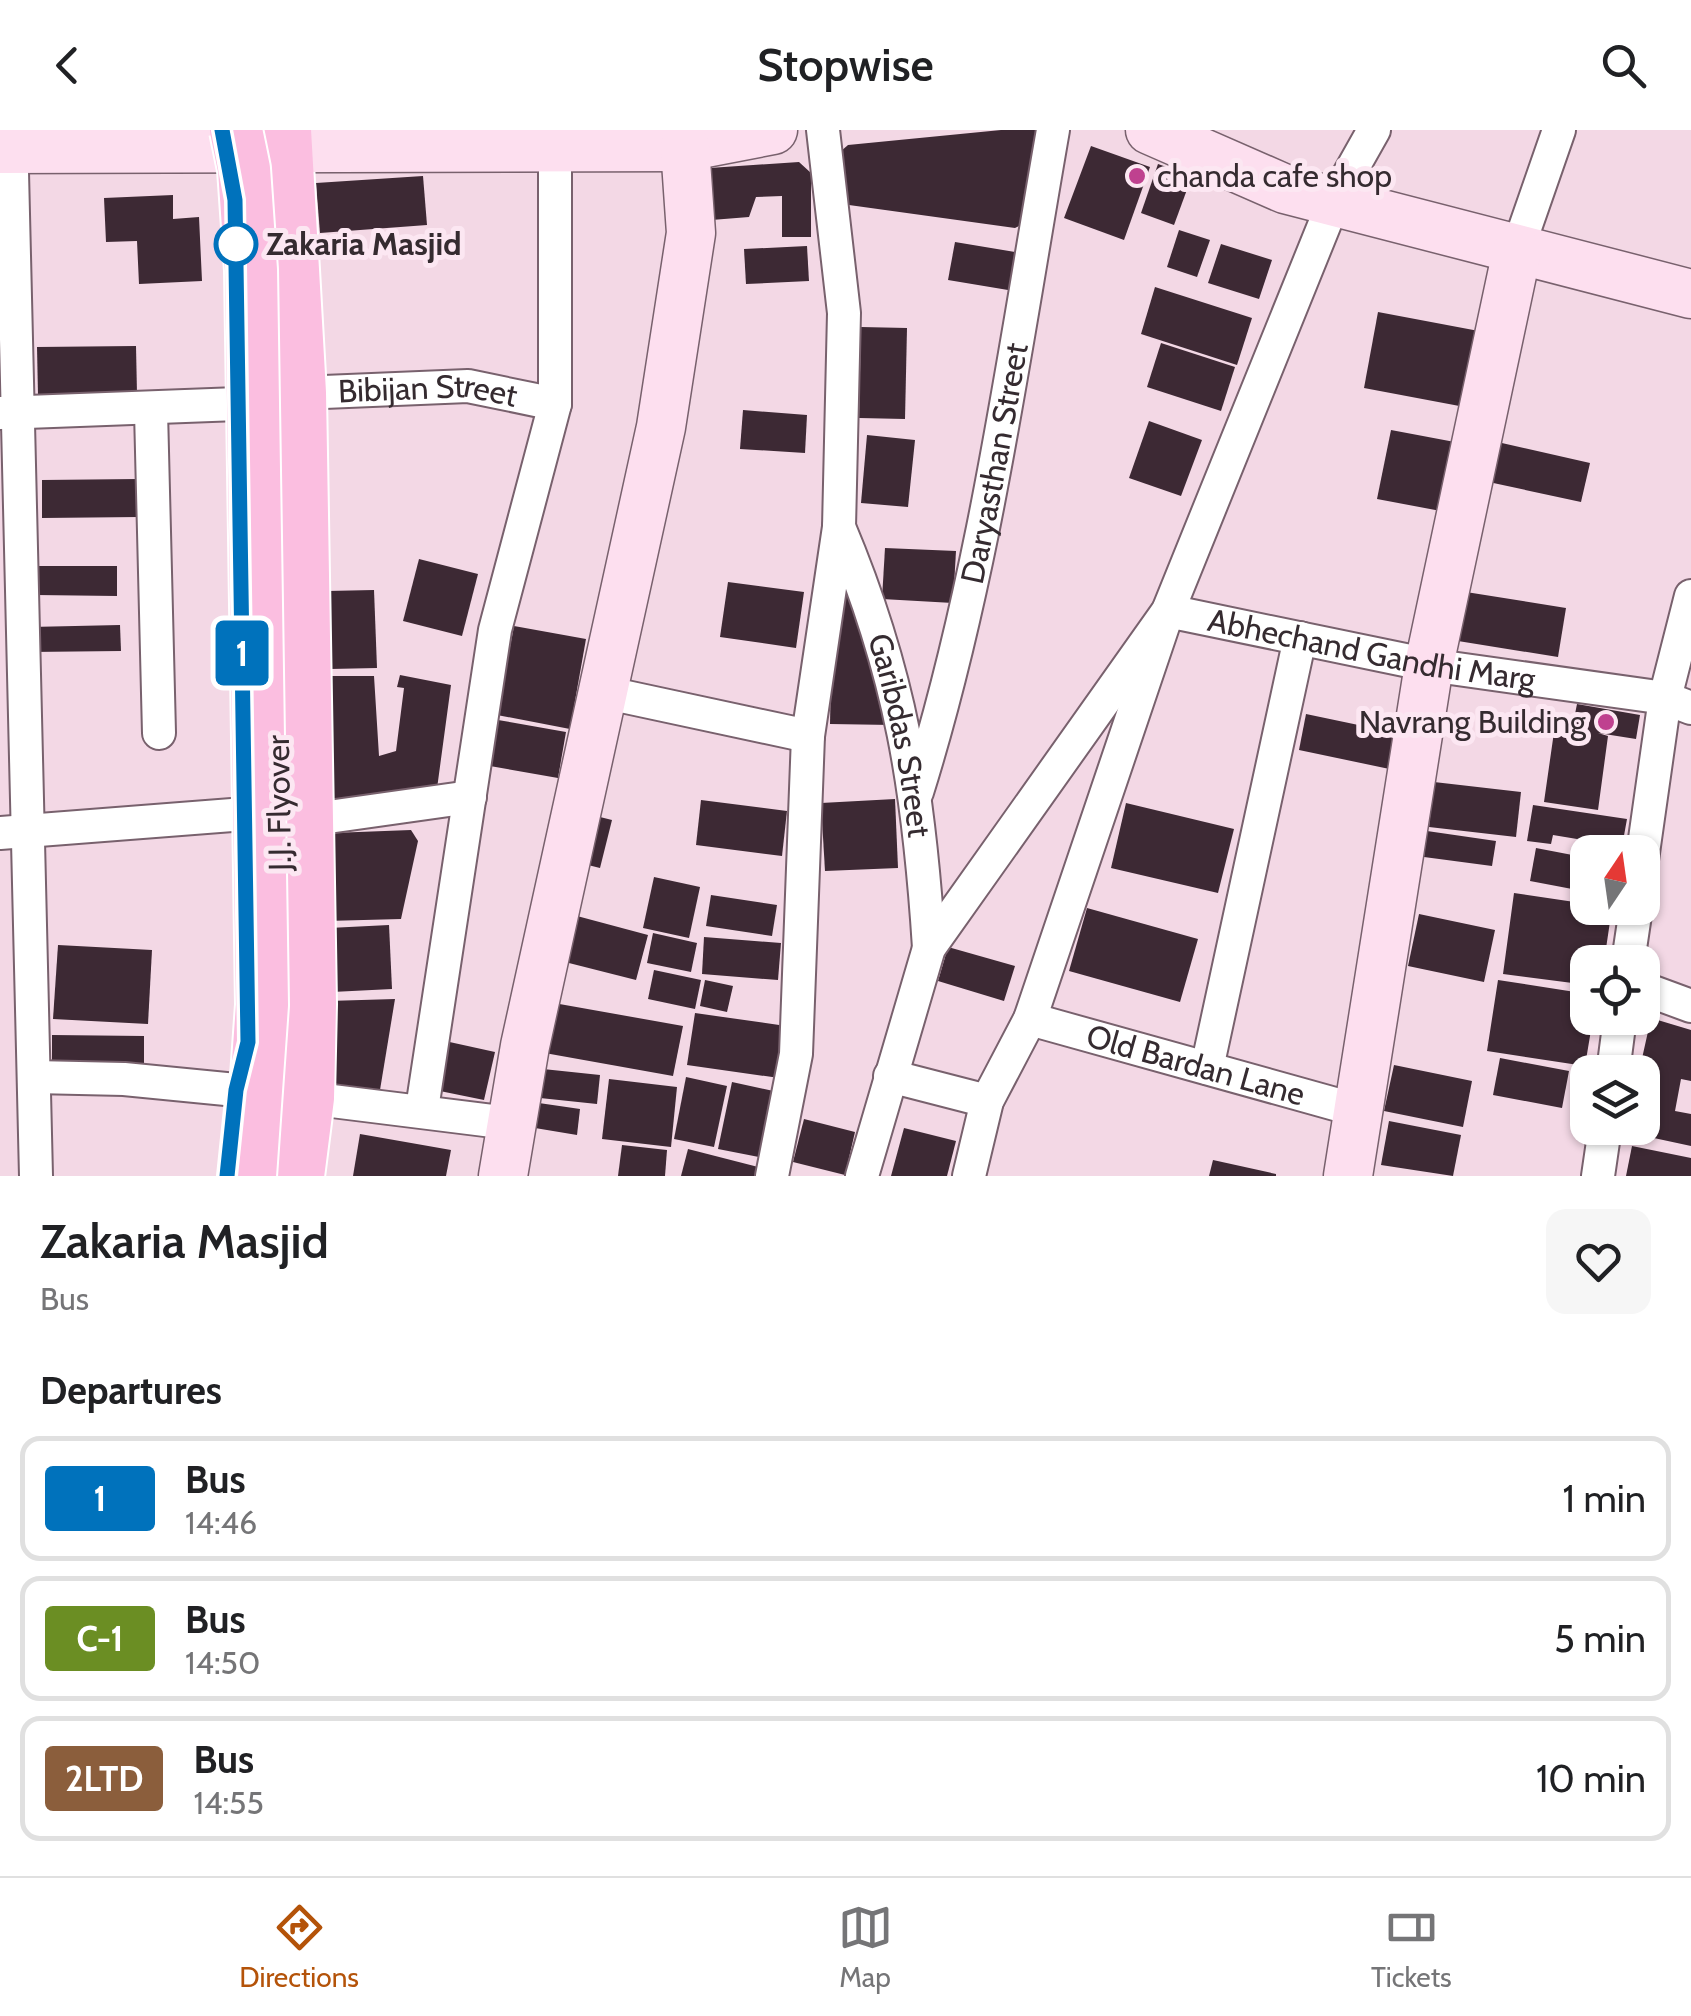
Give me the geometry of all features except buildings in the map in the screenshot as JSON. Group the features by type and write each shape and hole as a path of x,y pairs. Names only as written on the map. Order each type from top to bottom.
{"main road":[{"path":"252,136 300,393 308,1098 298,1176"},
{"path":"227,1176 236,1090 248,1042 235,200 252,136"},
{"path":"250,1176 255,1150 261,945 252,270 244,169 252,136"},
{"name":"J.J. Flyover","path":"252,136 267,264 284,1003 270,1176"}],"street":[{"path":"36,1176 34,1078 16,1041 7,142 252,136 555,146 773,130"},
{"path":"772,1176 796,1054 808,736 838,527 844,313 823,130"},
{"name":"Daryasthan Street","path":"917,792 948,694 985,517 1053,130"},
{"path":"1151,130 1285,189 1691,294"},
{"path":"968,1176 987,1101 1030,1020 1168,611 1334,201 1374,130"},
{"path":"1348,1176 1429,665 1517,252 1558,130"},
{"path":"504,1176 509,1123 661,427 692,233 685,138"},
{"path":"422,1109 495,630 554,404 555,146"},
{"name":"Bibijan Street","path":"300,393 468,386 554,404"},
{"path":"9,412 152,411 238,404"},
{"path":"152,411 160,732"},
{"name":"Garibdas Street","path":"838,527 862,582 898,698 917,792 929,948"},
{"path":"1648,835 1678,703 1691,596"},
{"path":"862,1176 929,948 1168,611"},
{"name":"Abhechand Gandhi Marg","path":"1168,611 1429,665 1678,703"},
{"path":"1207,1068 1300,638"},
{"path":"603,692 808,736"},
{"path":"898,698 948,694"},
{"path":"307,820 470,797"},
{"path":"13,832 245,814"},
{"path":"1660,995 1691,1006"},
{"name":"Old Bardan Lane","path":"1030,1020 1360,1111"},
{"path":"890,1076 987,1101"},
{"path":"34,1078 124,1079 236,1090"},
{"path":"308,1098 422,1109 509,1123"},
{"path":"1598,1176 1603,1145"}],"bus line":[{"name":"1","path":"222,130 235,200 248,1042 236,1090 227,1176"}],"place":[{"name":"chanda cafe shop","path":"1137,176"},
{"name":"Zakaria Masjid","path":"236,244"},
{"name":"Navrang Building","path":"1606,722"}]}
